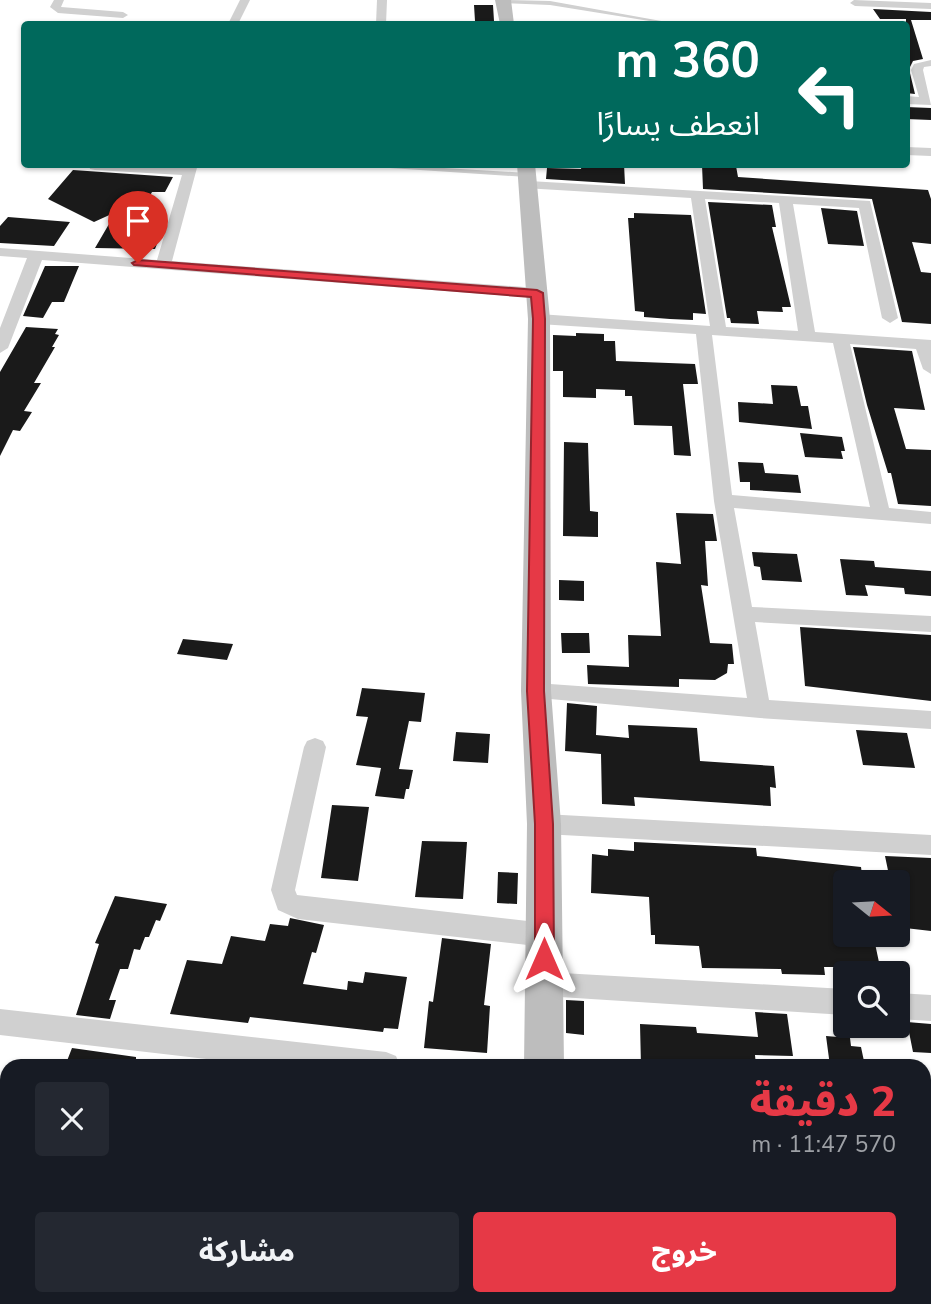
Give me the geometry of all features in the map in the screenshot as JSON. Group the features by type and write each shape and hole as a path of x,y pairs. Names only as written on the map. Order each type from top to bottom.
{"main road":[{"path":"503,1 506,21"},
{"path":"527,175 538,306 536,691 544,824 544,1059"}],"street":[{"path":"60,0 55,7 58,10 124,15"},
{"path":"234,21 245,0"},
{"path":"381,21 382,0"},
{"path":"855,3 931,6"},
{"path":"910,100 928,101 917,70 920,64 931,63"},
{"path":"910,151 931,152"},
{"path":"163,265 191,168"},
{"path":"527,175 697,194 865,204 890,318"},
{"path":"697,194 723,501 760,709"},
{"path":"785,200 807,335"},
{"path":"0,252 163,265 538,306 710,329 927,344 931,369"},
{"path":"0,348 36,255"},
{"path":"840,338 881,514"},
{"path":"723,501 931,517"},
{"path":"744,614 931,624"},
{"path":"536,691 931,720"},
{"path":"315,747 283,890 287,902 298,908 545,935"},
{"path":"544,824 931,845"},
{"path":"544,984 833,1001"},
{"path":"910,1007 931,1008"},
{"path":"0,1022 221,1057 258,1059"}],"lane":[{"path":"503,1 550,3 657,21"},
{"path":"404,168 527,175"}],"building":[{"path":"474,5 493,5 494,21 475,21"},
{"path":"873,9 931,12 931,20 911,20 923,59 913,61 910,67 910,21 880,19"},
{"path":"910,73 915,94 910,93"},
{"path":"910,107 931,108 931,120 910,119"},
{"path":"547,168 624,168 625,184 546,179"},
{"path":"702,168 736,168 738,177 928,190 931,199 931,244 912,242 921,272 931,273 931,324 902,322 872,199 703,189"},
{"path":"73,170 173,177 165,192 152,192 134,225 164,226 155,249 95,248 116,212 94,222 48,199"},
{"path":"708,202 772,205 776,227 772,227 791,307 782,307 783,312 757,311 759,324 731,323 730,318 727,318"},
{"path":"821,208 857,211 864,246 828,244"},
{"path":"634,213 691,215 706,314 693,313 693,320 644,317 644,312 635,311 628,218 634,218"},
{"path":"8,217 70,222 54,246 0,243 0,226"},
{"path":"45,266 79,266 64,302 52,302 43,318 23,316"},
{"path":"26,327 58,329 55,334 59,335 34,383 41,383 24,411 32,412 20,431 13,430 0,456 0,372"},
{"path":"576,333 604,334 604,341 615,341 616,361 695,364 698,384 683,384 691,456 674,455 672,426 634,425 632,396 625,396 625,390 596,389 596,398 563,397 563,371 553,371 553,335 576,336"},
{"path":"853,347 912,351 925,410 894,408 906,449 931,450 931,506 898,504 891,473 888,473 867,405"},
{"path":"771,385 797,386 801,406 808,406 812,429 739,422 738,402 773,404"},
{"path":"800,433 842,437 845,451 841,451 843,459 805,457"},
{"path":"564,442 588,443 590,511 598,512 598,537 563,536"},
{"path":"738,462 763,463 765,473 798,475 801,493 750,490 750,482 740,482"},
{"path":"676,513 713,514 717,541 705,541 708,586 701,585 710,643 732,644 734,664 728,664 727,673 715,680 679,679 679,687 588,684 587,665 629,667 628,635 661,636 656,562 681,564"},
{"path":"752,552 797,554 802,582 762,580 760,567 754,566"},
{"path":"840,559 874,561 875,567 931,571 931,596 905,594 904,588 865,585 868,596 846,595"},
{"path":"559,580 584,581 584,601 559,600"},
{"path":"800,627 931,635 931,701 805,686"},
{"path":"561,633 589,633 590,653 562,653"},
{"path":"183,639 233,644 227,660 177,654"},
{"path":"362,688 425,693 421,722 409,721 399,769 413,770 404,799 375,796 381,768 356,765 368,717 356,716"},
{"path":"567,703 597,706 596,735 629,738 628,725 697,728 700,761 774,766 776,788 770,787 771,806 634,797 635,806 602,804 601,754 565,751"},
{"path":"856,730 907,733 915,768 863,765"},
{"path":"456,732 490,734 488,763 453,761"},
{"path":"332,805 369,807 358,881 321,878"},
{"path":"422,841 467,842 463,899 415,897"},
{"path":"634,842 756,848 757,856 861,867 861,870 833,870 833,947 876,947 879,961 833,961 833,967 824,967 825,975 782,974 781,969 702,968 699,946 655,944 655,935 651,935 649,897 591,893 592,854 608,856 608,849 634,851"},
{"path":"885,856 931,858 931,931 910,929 910,870 888,870"},
{"path":"498,872 518,873 517,904 497,903"},
{"path":"115,896 167,904 160,921 156,920 140,950 134,949 128,969 120,969 109,1000 116,1000 110,1019 76,1015 99,944 95,943"},
{"path":"290,918 324,925 316,953 312,952 303,984 347,990 348,981 363,983 365,972 407,977 398,1029 384,1028 383,1032 250,1017 248,1023 170,1014 187,960 222,964 231,936 265,941 270,924 288,926"},
{"path":"442,938 491,944 484,1005 490,1006 487,1053 424,1048 429,1001 433,1002"},
{"path":"566,1000 584,1001 584,1035 566,1033"},
{"path":"755,1012 787,1014 793,1056 755,1055 755,1059 641,1059 640,1024 696,1027 697,1033 758,1037"},
{"path":"910,1022 931,1024 931,1053 913,1052"},
{"path":"826,1036 850,1038 851,1046 861,1047 864,1059 829,1059"},
{"path":"72,1048 136,1057 136,1059 68,1059"}],"route":[{"path":"138,263 537,293 536,691 544,824 544,959"}]}
